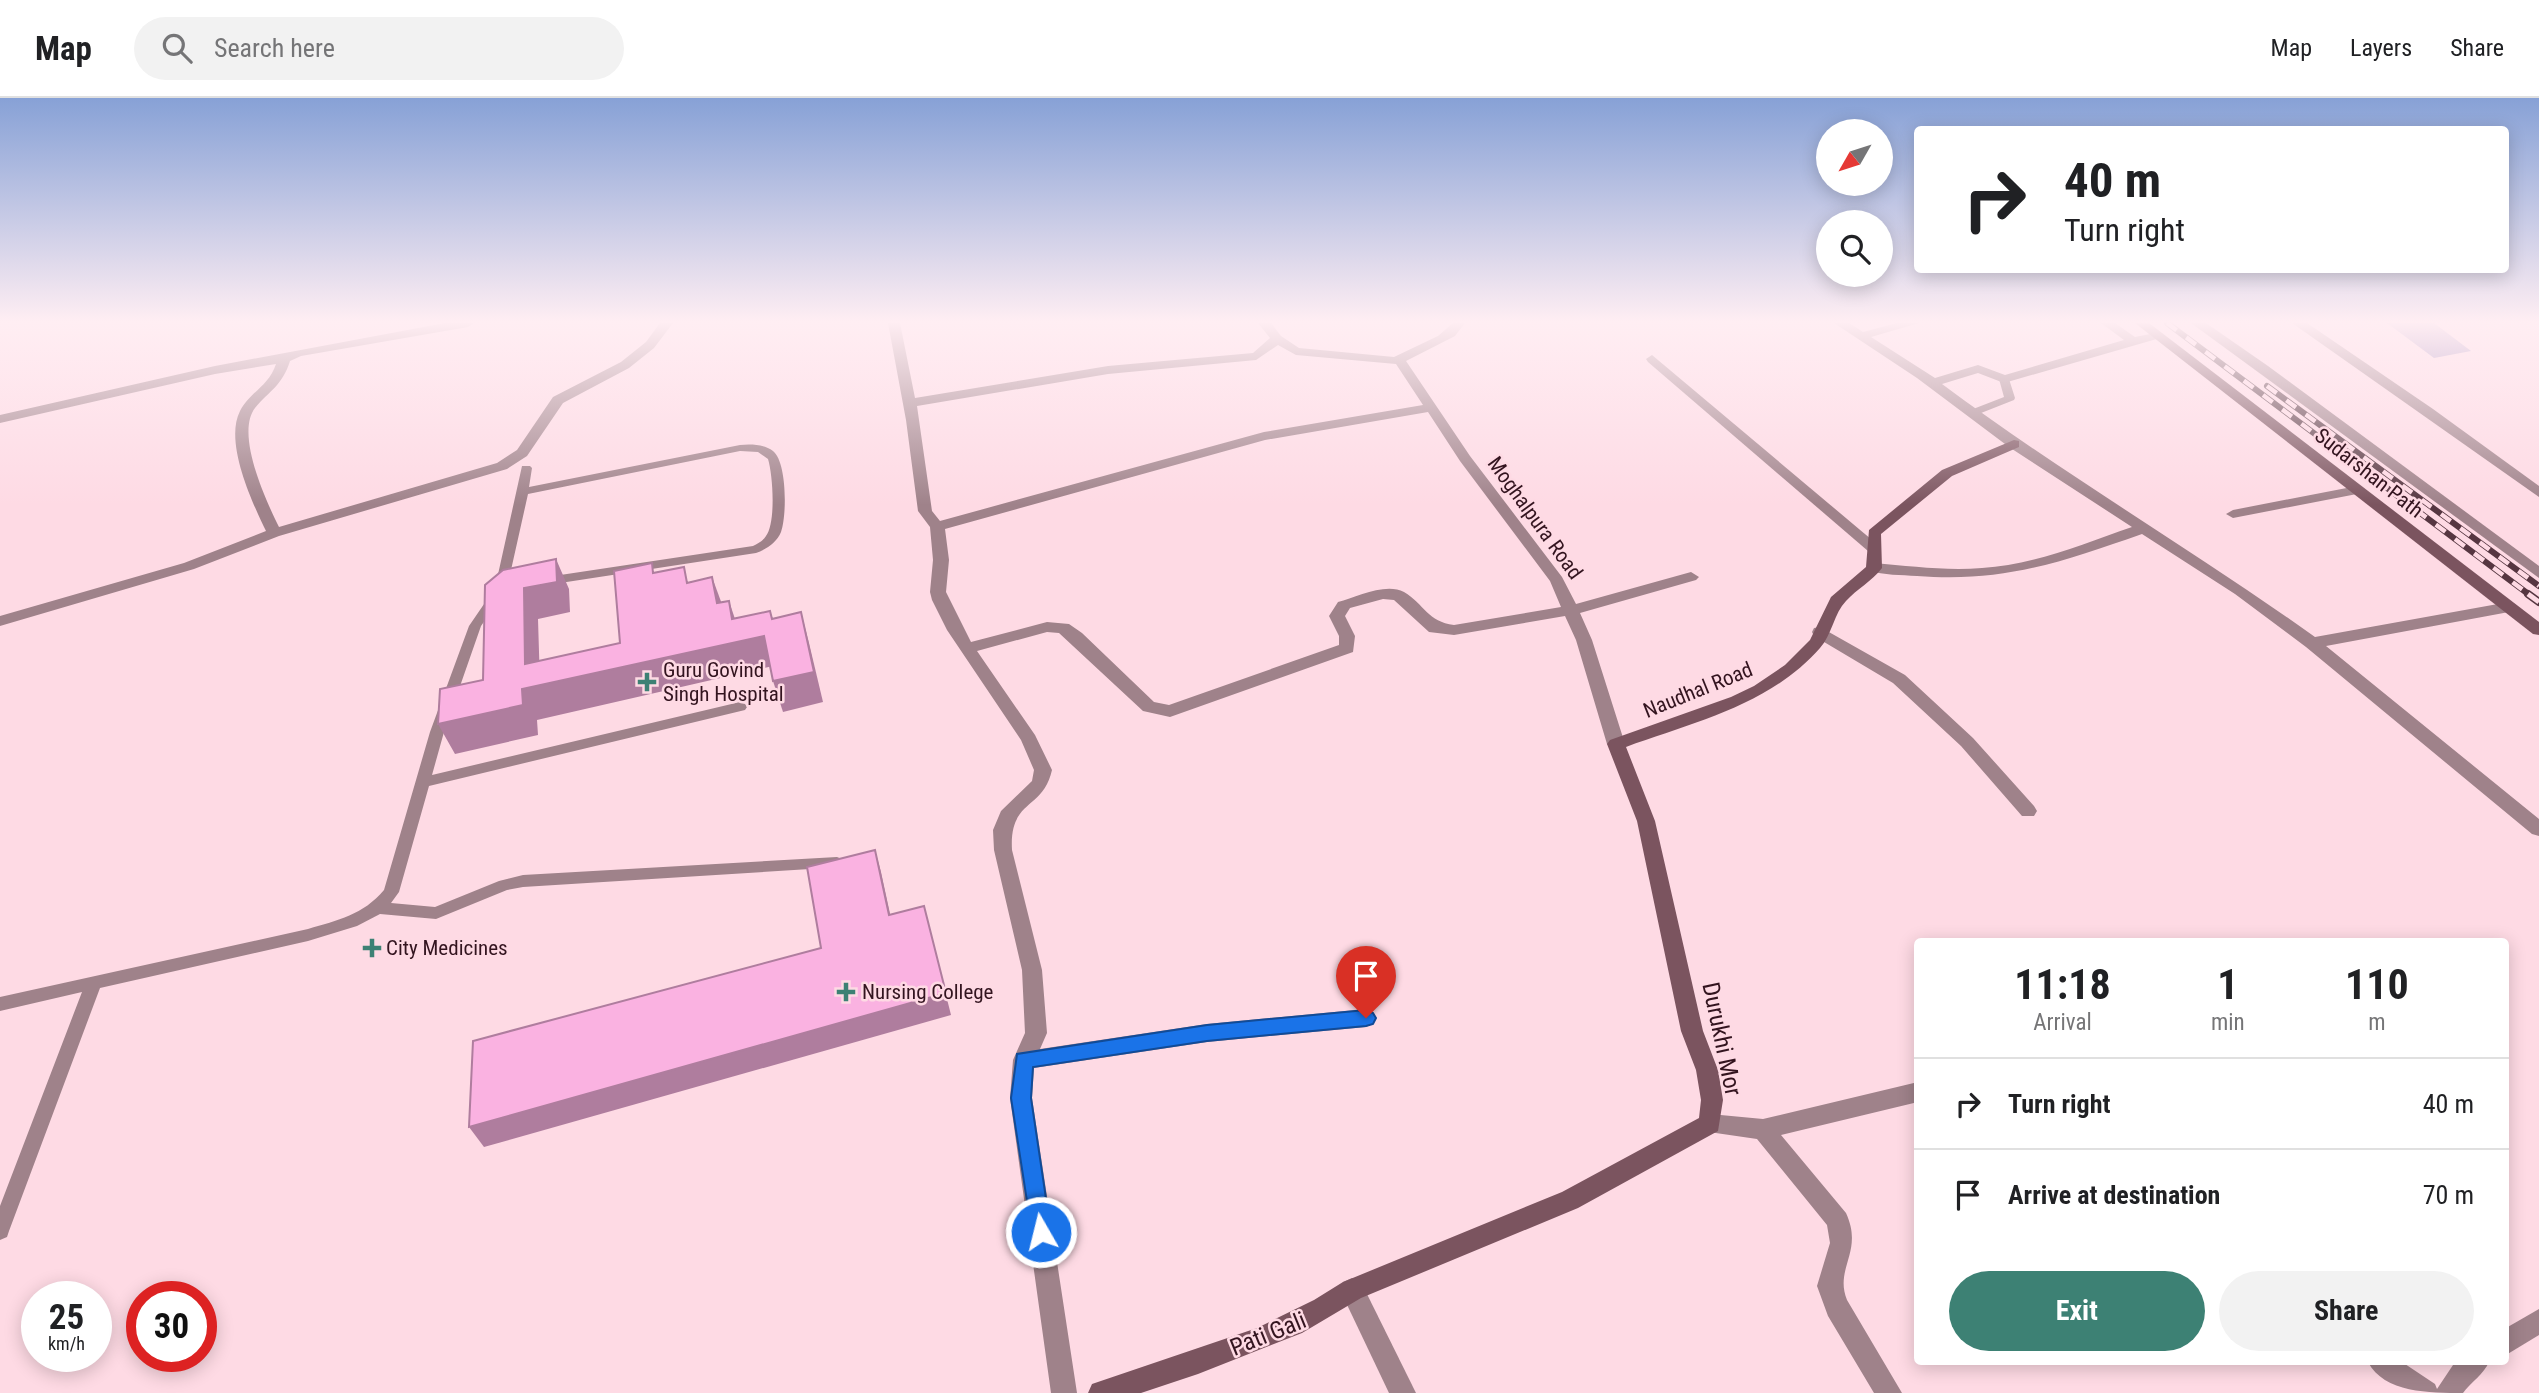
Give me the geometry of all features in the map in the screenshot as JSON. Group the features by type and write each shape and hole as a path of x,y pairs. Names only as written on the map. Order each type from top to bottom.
{"street":[{"path":"0,419 156,383"},
{"path":"273,383 246,411 243,420 244,449 255,490 274,533"},
{"path":"0,621 189,566 274,533 502,466 522,453 558,400 590,383"},
{"path":"906,383 925,511 937,527 941,561 938,592 955,630 1029,739 1043,770 1040,784 1010,811 1002,830 1003,850 1032,970 1036,1033 1024,1060 1021,1098 1064,1393"},
{"path":"910,403 1027,383"},
{"name":"Moghalpura Road","path":"1414,383 1557,580 1573,610 1616,744"},
{"path":"1681,383 1873,548"},
{"path":"1934,383 2014,444 2240,591 2312,643 2539,829"},
{"name":"Sudarshan Path","path":"2219,383 2539,630"},
{"path":"2283,383 2539,573"},
{"path":"2387,383 2539,494"},
{"path":"937,527 1264,436 1430,408"},
{"path":"2014,444 1947,473 1874,533 1874,568 1976,573 1999,571 2081,549 2144,528"},
{"path":"2233,514 2357,490"},
{"name":"Naudhal Road","path":"1616,744 1760,690 1791,669 1817,642 1837,600 1874,568"},
{"path":"967,648 1047,627 1063,628 1076,637 1149,707 1170,711 1347,648 1347,636 1337,616 1344,605 1383,594 1398,595 1435,628 1454,630 1573,610 1691,577"},
{"path":"2312,643 2509,607"},
{"path":"1820,632 1899,679 1967,742 2028,811"},
{"name":"Durukhi Mor","path":"1426,1258 1570,1200 1710,1124 1712,1100 1707,1070 1692,1031 1646,821 1616,744"},
{"path":"1024,1060 1207,1033 1366,1018"},
{"path":"1710,1124 1763,1129 1914,1093"},
{"path":"1763,1129 1838,1221 1842,1243 1829,1286 1837,1307 1889,1393"},
{"name":"Pati Gali","path":"1101,1393 1241,1347 1321,1312 1352,1290 1426,1258"},
{"path":"1352,1290 1403,1393"},
{"path":"2509,1340 2539,1321"},
{"path":"2385,1365 2426,1393"},
{"path":"2450,1393 2450,1389 2471,1365"}],"lane":[{"path":"1972,413 2010,398 2005,383"},
{"path":"0,1004 308,935 351,922 378,908 395,881 437,732 475,626 514,586 756,550 768,542 776,530 777,474 774,459 766,450 753,447 523,492"},
{"path":"514,586 526,468"},
{"path":"423,782 740,707"},
{"path":"378,908 436,914 490,891 523,881 845,863"},
{"path":"0,1231 94,983"}],"building":[{"path":"556,559 557,582 524,588 525,664 620,643 614,571 652,563 653,573 684,567 687,583 712,577 717,603 729,601 732,619 770,611 772,619 801,612 814,672 773,681 764,636 522,689 523,705 438,724 440,689 483,680 485,585 503,570"},
{"name":"Nursing College","path":"875,850 889,915 924,906 946,993 469,1127 473,1041 821,948 807,867"}],"railway":[{"path":"2248,383 2531,596"},
{"path":"2267,386 2539,586"},
{"path":"2528,594 2539,602"}],"place":[{"name":"Guru Govind Singh Hospital","path":"647,682"},
{"name":"City Medicines","path":"372,948"},
{"name":"Nursing College","path":"846,992"}],"route":[{"path":"1041,1232 1021,1098 1024,1060 1207,1033 1366,1018"}]}
